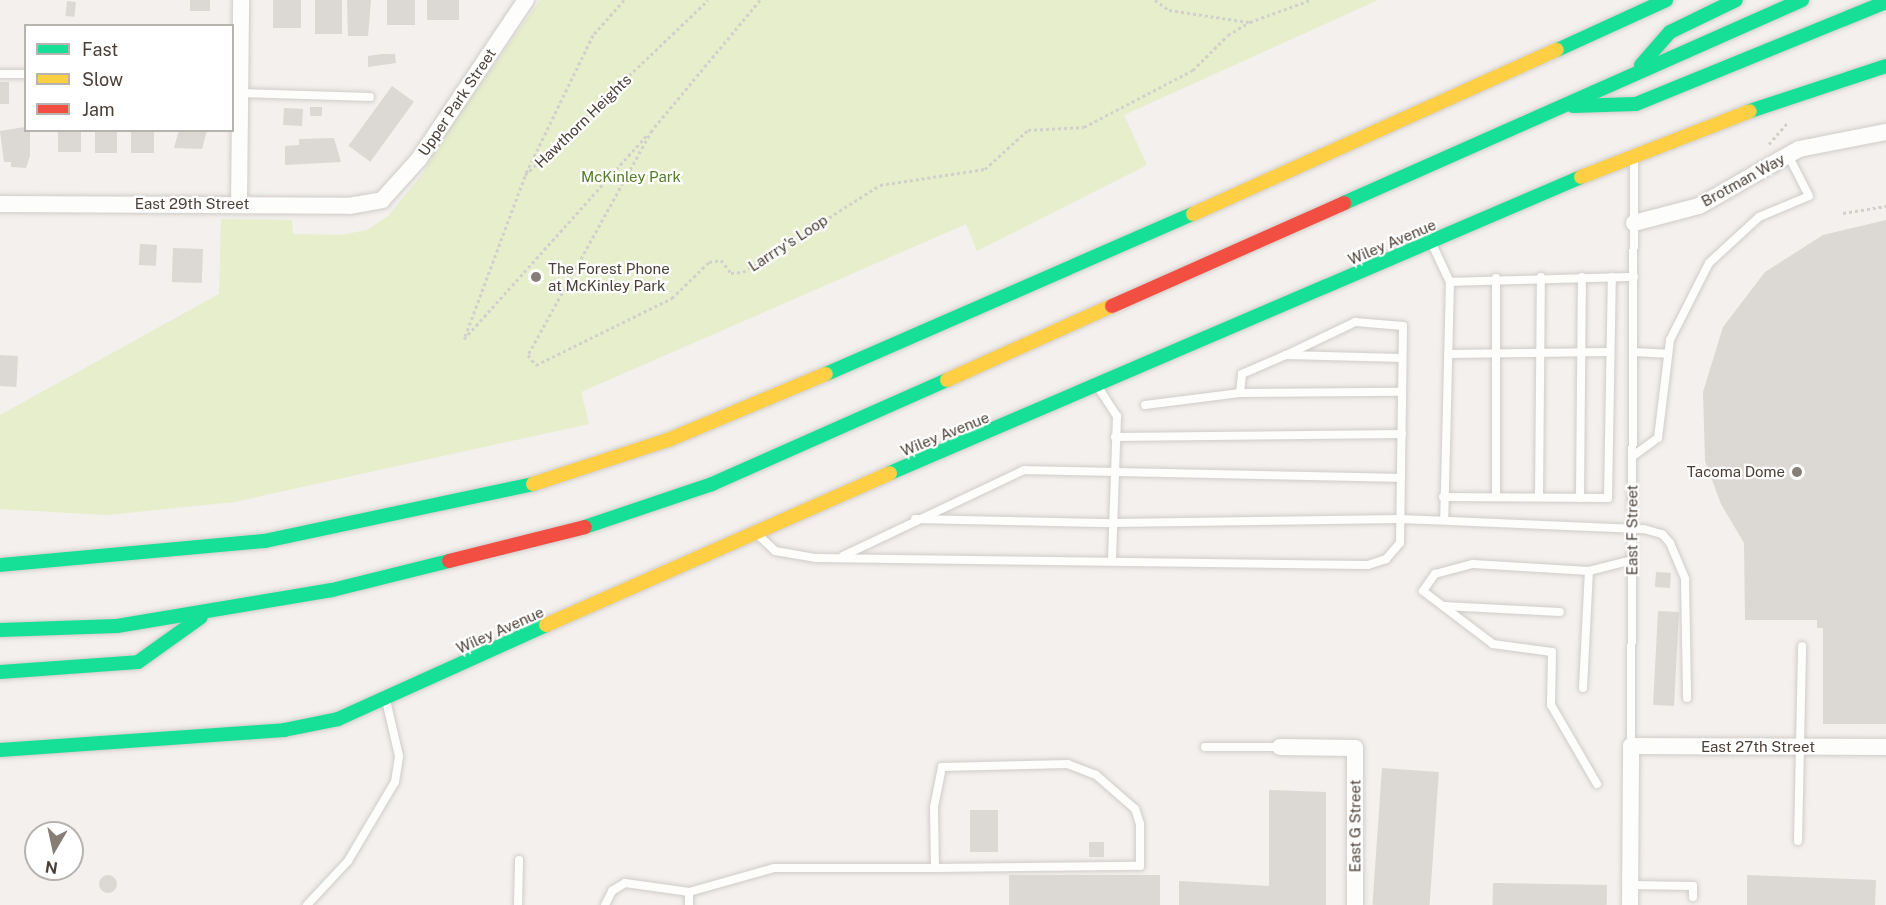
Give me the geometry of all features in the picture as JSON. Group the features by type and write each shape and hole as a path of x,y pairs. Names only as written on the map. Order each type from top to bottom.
{"main road":[{"path":"0,566 265,542 541,483 678,436 1018,294 1666,0"},
{"path":"1635,72 1670,32 1736,0"},
{"path":"0,630 117,626 204,615 332,590 591,525 712,484 1558,106 1802,0"},
{"path":"1558,106 1636,104 1886,2"},
{"path":"1018,294 1523,47"},
{"name":"Wiley Avenue","path":"0,750 284,730 386,700 755,532 1098,387 1634,155 1886,66"},
{"path":"0,672 138,662 204,615"}],"street":[{"path":"239,204 240,93 236,75 241,0"},
{"name":"Upper Park Street","path":"382,200 419,159 526,0"},
{"name":"Brotman Way","path":"1634,223 1699,206 1788,155 1825,141 1886,132"},
{"name":"East 29th Street","path":"0,204 349,206 382,200"},
{"name":"East 27th Street","path":"1631,746 1886,747"},
{"name":"East F Street","path":"1630,905 1631,746"},
{"name":"East G Street","path":"1280,747 1355,748 1355,905"}],"lane":[{"path":"0,74 24,74"},
{"path":"240,93 370,97"},
{"name":"East F Street","path":"1631,746 1634,155"},
{"path":"1633,456 1659,438 1667,354 1698,283 1723,246 1759,217 1809,196 1788,155"},
{"path":"1432,243 1450,282 1444,520"},
{"path":"1539,497 1541,277"},
{"path":"1580,498 1582,277"},
{"path":"1443,497 1608,498 1612,277"},
{"path":"1450,282 1496,278 1634,277"},
{"path":"1496,278 1498,354 1496,496"},
{"path":"755,532 775,551 840,558 1112,559 1368,565 1386,559 1400,543 1403,326 1383,321 1354,322 1242,374 1240,393"},
{"path":"1448,354 1610,352"},
{"path":"1633,352 1667,354"},
{"path":"1286,355 1402,358"},
{"path":"1098,387 1117,416 1114,437 1112,559"},
{"path":"1145,405 1240,393 1402,392"},
{"path":"1114,437 1401,434"},
{"path":"840,558 915,519 1024,470 1113,475 1401,478"},
{"path":"915,519 1113,523 1401,519 1632,528 1662,534 1685,579 1687,698"},
{"path":"1597,784 1551,705 1552,652 1493,644 1423,591 1435,574 1473,564 1589,571 1632,561"},
{"path":"1583,688 1589,571"},
{"path":"1444,606 1560,612"},
{"path":"1798,841 1802,646"},
{"path":"307,905 348,861 395,782 399,756 386,700"},
{"path":"1205,747 1280,747"},
{"path":"605,905 612,891 625,884 689,892 763,870 1140,866 1140,824 1136,810 1096,775 1068,764 942,768 934,807 934,868"},
{"path":"518,905 519,860"},
{"path":"1630,885 1693,886 1693,897"},
{"path":"689,892 689,905"}],"path":[{"name":"Hawthorn Heights","path":"525,175 593,35 624,0"},
{"name":"Larrry's Loop","path":"760,0 652,130 528,356 536,365 672,298 709,262 721,260 731,273 760,261 868,191 908,177 985,169 1028,130 1084,127 1193,70 1228,35 1250,22 1310,0"},
{"path":"1155,0 1169,10 1250,22"},
{"name":"Hawthorn Heights","path":"525,175 706,1"},
{"path":"1769,144 1788,122"},
{"path":"525,175 464,339 652,130"},
{"path":"1843,213 1886,206"}],"green space":[{"name":"McKinley Park","path":"540,0 1378,0 1124,115 1147,165 977,251 966,224 581,392 589,424 234,502 107,515 0,509 0,415 219,294 221,219 292,220 293,234 341,235 367,230 388,216 424,172 438,144"}],"building":[{"path":"190,0 210,0 210,11 190,11"},
{"path":"273,0 301,0 301,28 273,28"},
{"path":"315,0 342,0 342,34 315,34"},
{"path":"347,0 371,0 368,36 348,36"},
{"path":"387,0 415,0 415,25 387,25"},
{"path":"427,0 459,0 459,20 427,20"},
{"path":"67,1 76,2 74,17 65,16"},
{"path":"395,54 396,63 368,67 368,56"},
{"path":"0,82 9,82 9,104 0,104"},
{"path":"392,86 414,102 370,162 349,146"},
{"path":"310,107 322,107 322,116 310,116"},
{"path":"284,108 303,109 302,126 283,125"},
{"path":"24,127 24,132 30,132 30,156 26,168 11,167 11,162 4,162 0,131"},
{"path":"58,132 81,132 81,152 58,152"},
{"path":"95,132 117,132 117,153 95,153"},
{"path":"131,132 154,132 154,153 131,153"},
{"path":"178,132 206,132 202,149 174,148"},
{"path":"334,138 341,162 285,165 285,146 299,145 299,139"},
{"name":"Tacoma Dome","path":"1886,220 1886,724 1823,724 1823,628 1817,628 1817,620 1745,620 1744,543 1721,504 1705,461 1703,392 1723,327 1765,272 1823,235"},
{"path":"140,244 157,245 156,266 139,265"},
{"path":"173,248 203,249 202,283 172,282"},
{"path":"0,355 18,356 16,387 0,386"},
{"path":"1656,572 1671,573 1670,588 1655,587"},
{"path":"1658,611 1679,612 1674,706 1653,705"},
{"path":"1382,768 1439,772 1430,905 1372,905"},
{"path":"1269,790 1326,792 1326,905 1179,905 1179,881 1269,886"},
{"path":"970,810 998,810 998,852 970,852"},
{"path":"1089,842 1104,842 1104,857 1089,857"},
{"path":"108,875 114,878 117,884 114,890 108,893 102,890 99,884 102,878"},
{"path":"1009,875 1160,875 1160,905 1009,905"},
{"path":"1747,875 1876,880 1875,905 1747,905"},
{"path":"1493,883 1607,885 1607,905 1493,905"}],"traffic: fast":[{"path":"1557,50 1666,0"},
{"path":"1641,65 1670,32 1736,0"},
{"path":"1344,203 1802,0"},
{"path":"1573,106 1636,104 1886,2"},
{"path":"1750,111 1886,66"},
{"path":"890,473 1581,177"},
{"path":"826,374 1193,214"},
{"path":"585,527 712,484 947,380"},
{"path":"0,565 265,541 533,484"},
{"path":"0,630 117,626 332,590 449,561"},
{"path":"0,672 138,662 201,617"},
{"path":"0,750 284,730 338,719 546,625"}],"traffic: slow":[{"path":"1193,214 1557,50"},
{"path":"1581,177 1750,111"},
{"path":"947,380 1112,306"},
{"path":"533,484 668,440 826,374"},
{"path":"546,625 890,473"}],"traffic: jam":[{"path":"1112,306 1344,203"},
{"path":"449,561 585,527"}],"place":[{"name":"The Forest Phone at McKinley Park","path":"536,277"},
{"name":"Tacoma Dome","path":"1797,472"}]}
